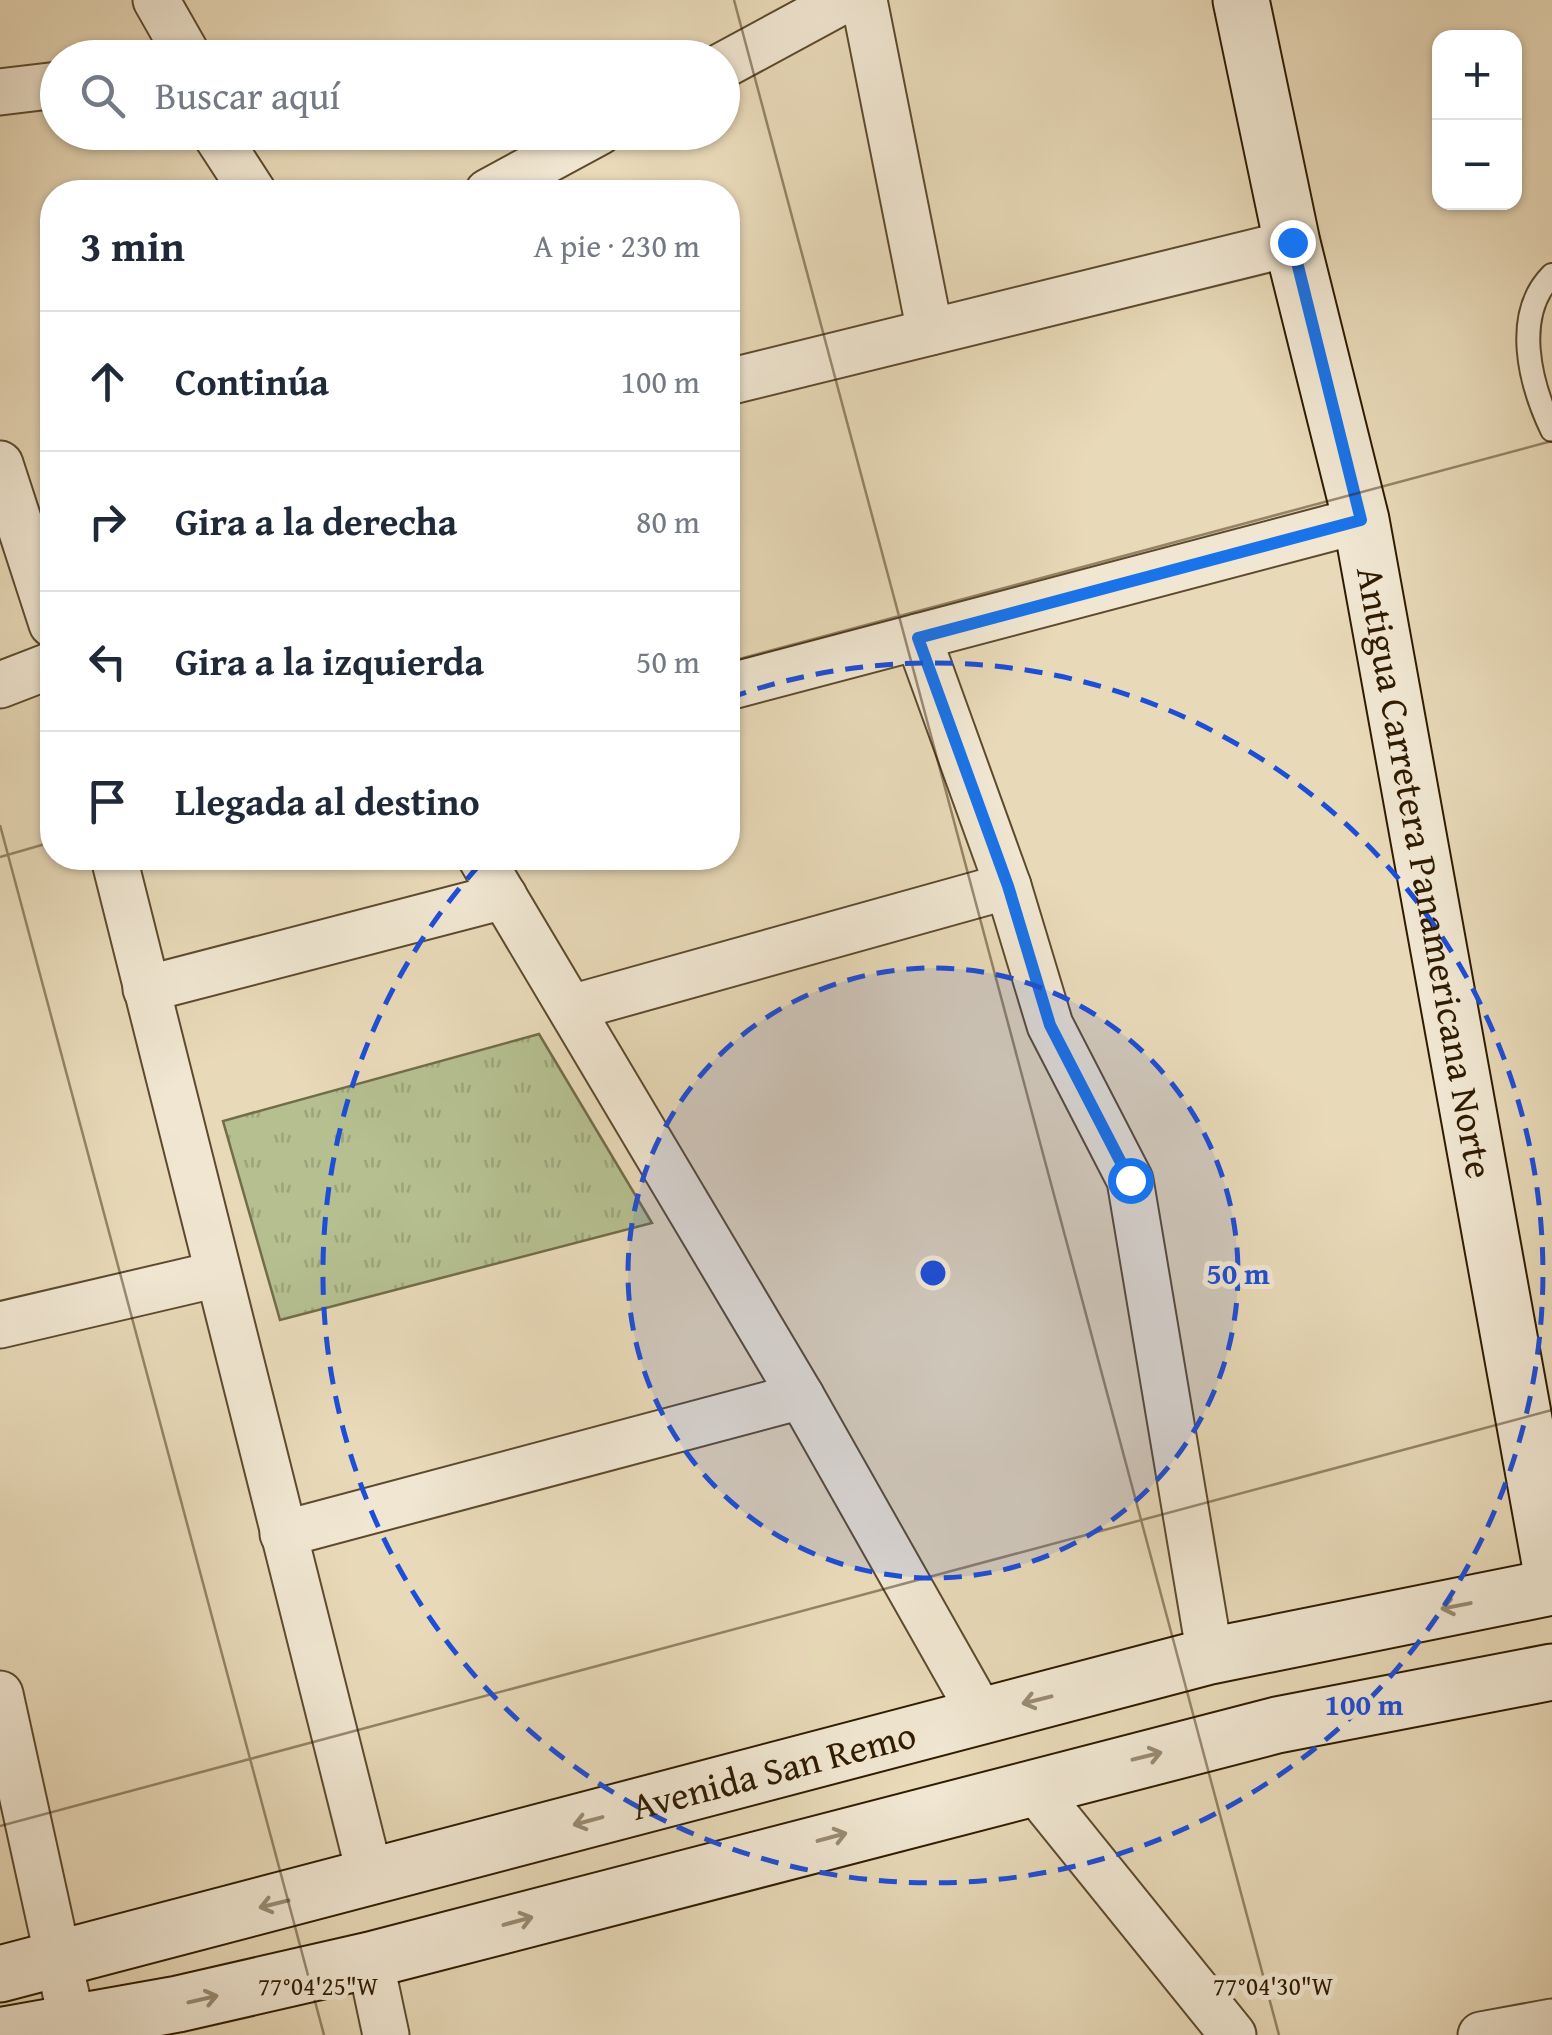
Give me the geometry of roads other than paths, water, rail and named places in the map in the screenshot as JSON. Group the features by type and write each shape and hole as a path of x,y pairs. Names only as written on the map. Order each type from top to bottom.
{"main road":[{"name":"Antigua Carretera Panamericana Norte","path":"1242,0 1292,242 1361,520 1552,1574"},
{"name":"Avenida San Remo","path":"0,1974 1210,1656 1552,1587"},
{"name":"Avenida San Remo","path":"4,2035 74,2027 370,1960 1277,1724 1552,1672"}],"street":[{"path":"156,0 179,40"},
{"path":"740,56 844,0"},
{"path":"864,0 930,332"},
{"path":"0,92 40,88"},
{"path":"226,150 245,180"},
{"path":"510,180 566,150"},
{"path":"740,379 1292,242"},
{"path":"0,464 40,587"},
{"path":"740,684 1361,520"},
{"path":"918,638 1008,886 1050,1025 1130,1180 1210,1656"},
{"path":"0,685 40,670"},
{"path":"117,870 371,1879"},
{"path":"488,870 801,1396 982,1714"},
{"path":"571,1008 1008,886"},
{"path":"146,989 504,896"},
{"path":"0,1325 218,1274"},
{"path":"283,1534 801,1396"},
{"path":"0,1694 74,2027"},
{"path":"1031,1785 1227,2034"},
{"path":"370,1960 386,2035"},
{"path":"1481,2035 1552,2022"}],"lane":[{"path":"1552,275 1538,289 1528,330 1531,376 1552,430"}]}
